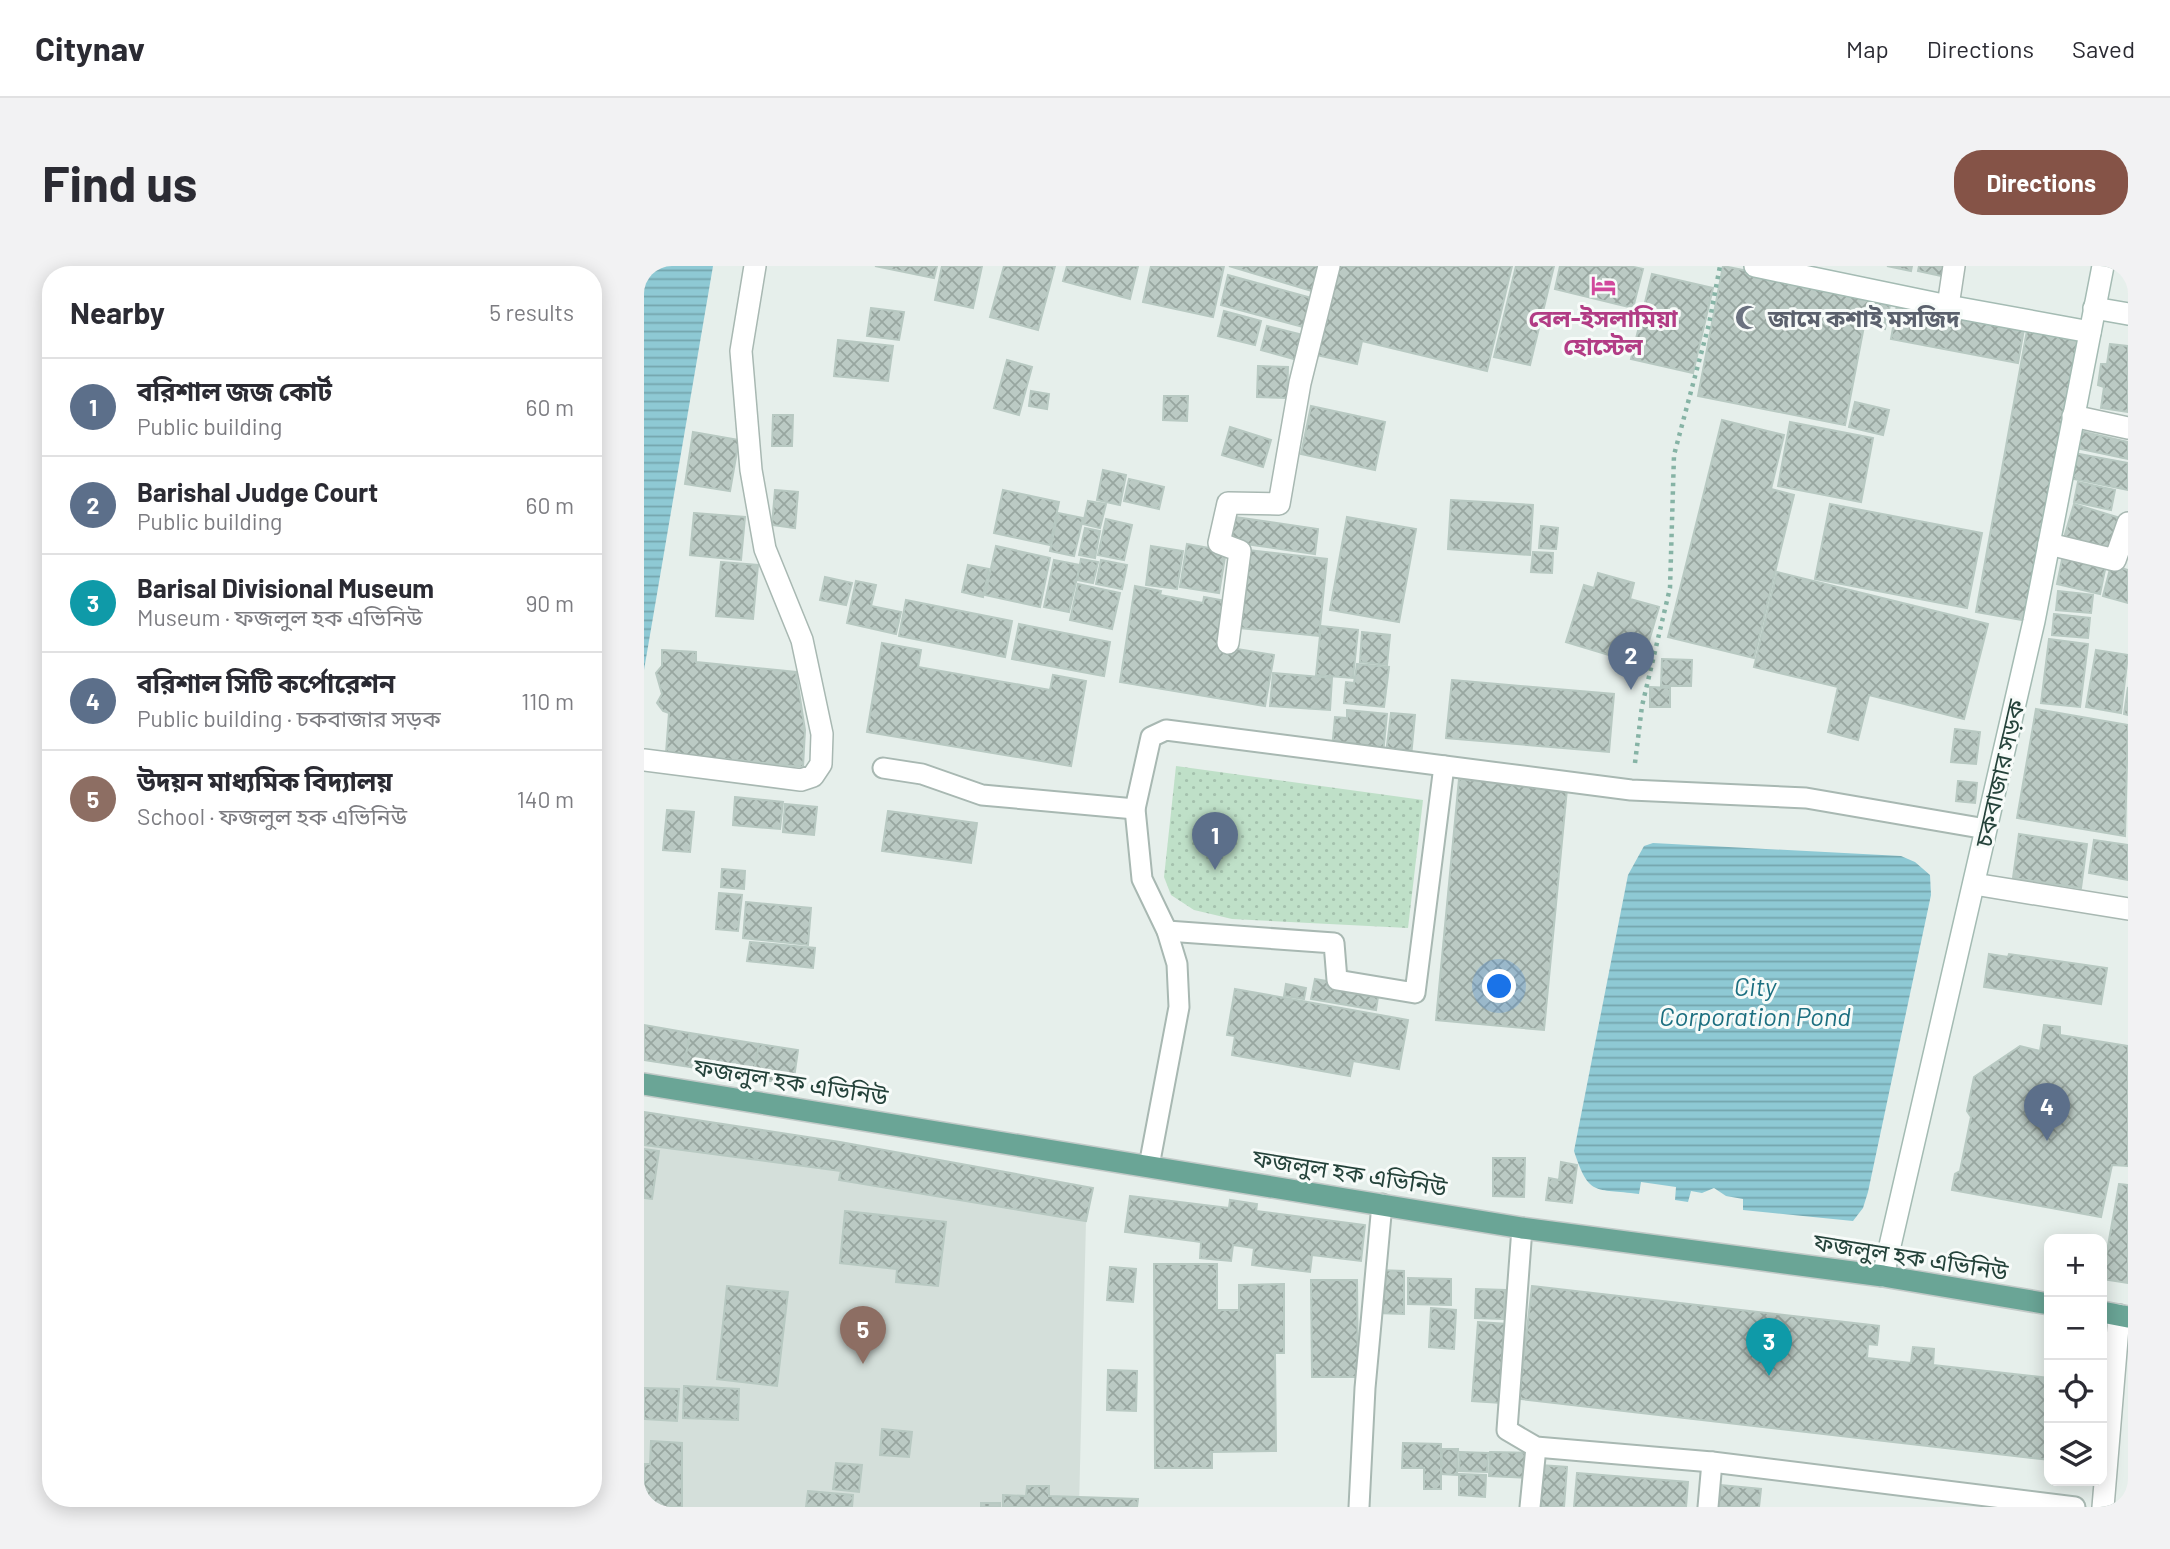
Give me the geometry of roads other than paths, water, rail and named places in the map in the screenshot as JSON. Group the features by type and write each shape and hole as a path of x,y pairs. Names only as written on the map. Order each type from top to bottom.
{"main road":[{"name":"ফজলুল হক এভিনিউ","path":"644,1084 1522,1228 1883,1276 2044,1303"}],"street":[{"path":"644,760 801,780 813,776 821,764 822,734 802,640 765,549 751,470 741,351 755,266"},
{"path":"1228,643 1240,551 1219,543 1228,503 1279,503 1300,383 1329,266"},
{"path":"1755,266 2090,332"},
{"path":"1948,306 1954,266"},
{"name":"চকবাজার সড়ক","path":"1883,1276 2034,621 2103,266"},
{"path":"2094,308 2128,314"},
{"path":"2073,416 2128,428"},
{"path":"2049,544 2115,560 2128,523"},
{"path":"1974,884 2128,909"},
{"path":"2103,1507 2116,1315"}],"lane":[{"path":"1149,1166 1179,1007 1177,964 1167,931 1142,879 1136,809 1152,737 1166,730 1631,790 1806,798 1986,830"},
{"path":"1167,931 1334,943 1338,980 1415,993 1444,766"},
{"path":"883,768 922,775 982,795 1136,809"},
{"path":"1359,1507 1365,1388 1382,1204"},
{"path":"1522,1228 1507,1430 1536,1447 1712,1462 2075,1507"},
{"path":"1530,1507 1536,1447"},
{"path":"1708,1507 1712,1462"}],"water":[{"path":"644,266 713,266 644,670"},
{"name":"City Corporation Pond","path":"1653,843 1901,856 1915,862 1930,875 1931,895 1868,1192 1863,1208 1853,1221 1743,1210 1743,1199 1726,1196 1714,1188 1702,1193 1691,1191 1688,1202 1675,1200 1676,1187 1641,1182 1639,1194 1603,1190 1595,1188 1584,1176 1574,1151 1628,875 1644,846"}],"place":[{"name":"বেল-ইসলামিয়া হোস্টেল","path":"1603,286"},
{"name":"জামে কশাই মসজিদ","path":"1748,317"},
{"name":"Barishal Judge Court","path":"1631,690"},
{"name":"বরিশাল জজ কোর্ট","path":"1215,870"},
{"name":"বরিশাল সিটি কর্পোরেশন","path":"2047,1141"},
{"name":"উদয়ন মাধ্যমিক বিদ্যালয়","path":"863,1364"},
{"name":"Barisal Divisional Museum","path":"1769,1376"}]}
